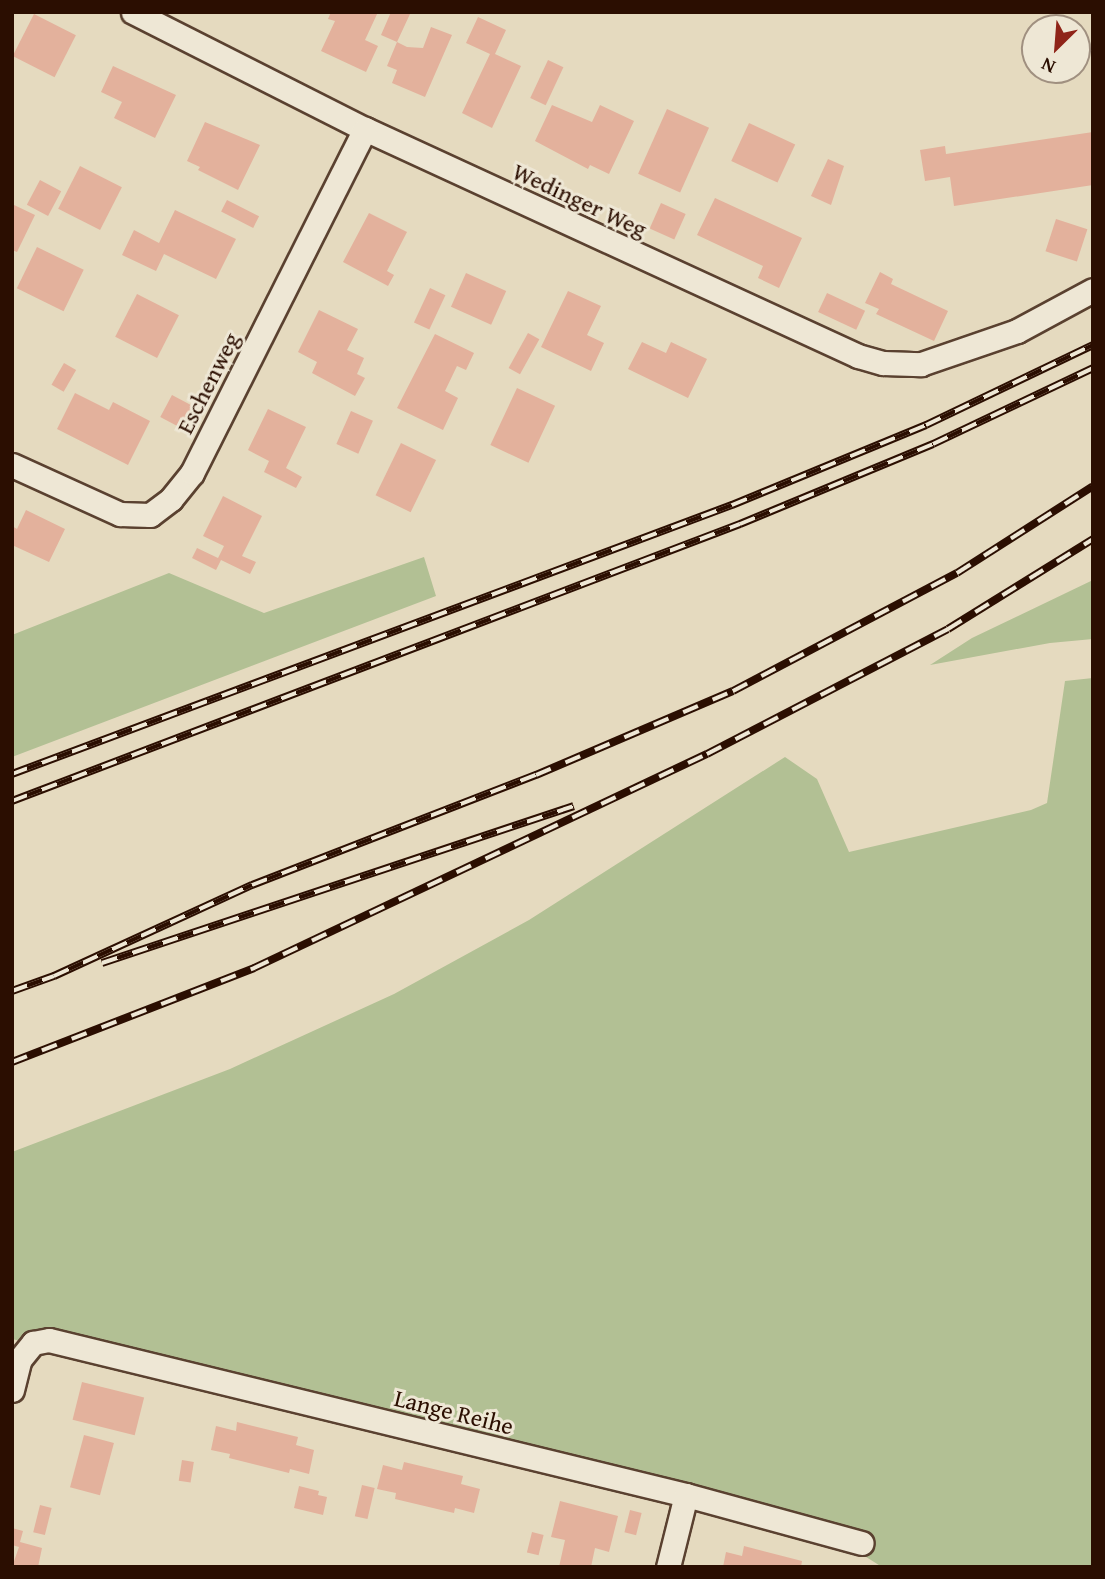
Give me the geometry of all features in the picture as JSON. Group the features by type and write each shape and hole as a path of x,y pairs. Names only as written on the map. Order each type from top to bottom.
{"street":[{"name":"Wedinger Weg","path":"133,12 365,129 858,356 883,363 921,364 1017,331 1093,290"},
{"name":"Eschenweg","path":"12,465 120,514 150,515 171,499 192,473 365,129"},
{"name":"Lange Reihe","path":"12,1390 20,1359 33,1343 49,1340 686,1495 862,1543"},
{"path":"668,1567 686,1495"}],"green space":[{"path":"424,557 436,596 12,757 12,635 169,573 264,613"},
{"path":"1093,580 1093,639 1050,643 930,665 972,638"},
{"path":"1093,678 1093,1567 882,1567 863,1555 789,1531 12,1339 12,1152 230,1069 394,994 529,920 785,757 817,779 849,852 1031,810 1047,803 1065,681"}],"building":[{"path":"331,12 378,12 365,40 378,46 366,72 321,51 335,21 328,19"},
{"path":"391,12 410,14 397,42 381,35"},
{"path":"34,14 76,35 55,77 13,56"},
{"path":"478,17 506,30 495,54 521,66 492,128 462,113 490,54 466,43"},
{"path":"431,27 452,35 425,97 392,83 397,70 387,66 397,42 407,47 423,48"},
{"path":"548,60 563,67 546,105 530,98"},
{"path":"113,66 176,95 155,138 114,118 122,102 101,92"},
{"path":"552,105 592,122 600,105 634,121 609,174 590,165 588,169 535,141"},
{"path":"667,109 709,128 680,193 638,174"},
{"path":"205,122 260,145 238,190 198,170 200,167 187,161"},
{"path":"749,123 795,145 777,183 731,161"},
{"path":"1093,132 1093,185 954,206 950,177 925,181 920,150 945,146 946,154"},
{"path":"828,159 844,166 831,205 811,196"},
{"path":"80,166 122,187 100,230 58,209"},
{"path":"40,180 61,191 48,216 27,205"},
{"path":"715,198 802,238 779,288 758,278 763,266 697,235"},
{"path":"227,200 259,216 253,228 221,212"},
{"path":"661,203 686,214 674,240 650,229"},
{"path":"12,204 35,215 17,252 12,250"},
{"path":"175,210 236,239 216,279 164,254 156,271 122,255 134,230 159,243"},
{"path":"369,213 407,232 387,271 394,275 388,286 343,262"},
{"path":"1056,219 1087,229 1077,262 1045,251"},
{"path":"37,247 84,270 64,311 17,288"},
{"path":"880,272 893,279 891,284 948,311 934,341 876,314 879,309 865,303"},
{"path":"466,273 506,291 491,325 451,307"},
{"path":"430,288 445,295 429,330 414,322"},
{"path":"568,291 601,306 587,335 604,343 591,371 541,347"},
{"path":"827,293 865,311 856,330 818,312"},
{"path":"137,294 179,315 157,358 115,337"},
{"path":"319,310 358,329 347,350 364,358 357,374 365,378 355,396 312,373 317,362 298,352"},
{"path":"528,333 539,339 520,374 509,368"},
{"path":"435,334 474,353 466,370 457,366 445,391 458,398 443,430 397,408"},
{"path":"642,342 666,353 671,342 707,359 688,398 628,369"},
{"path":"64,363 76,370 64,392 52,385"},
{"path":"517,388 555,406 528,463 490,445"},
{"path":"75,393 109,410 113,402 150,421 128,465 57,429"},
{"path":"172,395 193,406 181,428 160,417"},
{"path":"268,409 306,427 286,468 302,477 296,488 264,472 269,461 248,450"},
{"path":"351,411 373,421 358,454 336,444"},
{"path":"401,443 436,460 411,512 376,495"},
{"path":"223,496 262,516 242,556 256,562 250,574 221,560 216,570 192,558 197,548 218,558 224,546 203,536"},
{"path":"26,510 65,529 49,562 12,545 12,526 17,529"},
{"path":"82,1382 144,1397 135,1435 73,1420"},
{"path":"237,1422 298,1437 296,1445 314,1450 309,1474 290,1469 289,1473 229,1458 230,1454 211,1450 216,1426 236,1431"},
{"path":"84,1435 114,1443 100,1495 70,1487"},
{"path":"182,1460 194,1462 191,1483 179,1481"},
{"path":"404,1462 463,1476 461,1484 480,1489 474,1513 455,1508 454,1513 395,1499 396,1493 377,1489 383,1465 402,1470"},
{"path":"362,1485 375,1488 367,1519 355,1516"},
{"path":"299,1486 319,1491 318,1495 327,1497 323,1515 294,1508"},
{"path":"560,1501 618,1516 609,1552 595,1548 591,1567 559,1567 565,1540 551,1537"},
{"path":"40,1505 52,1508 45,1535 33,1532"},
{"path":"630,1510 642,1513 636,1535 624,1532"},
{"path":"12,1528 23,1531 20,1542 42,1548 38,1567 12,1567 19,1547 12,1545"},
{"path":"532,1532 544,1535 539,1555 527,1552"},
{"path":"744,1546 802,1561 801,1567 723,1567 726,1552 742,1556"}],"railway":[{"path":"12,774 732,505 926,425 1093,345"},
{"path":"12,801 740,524 933,444 1093,368"},
{"path":"12,991 54,976 252,885 536,775 733,691 957,573 1093,486"},
{"path":"12,1062 254,968 707,754 948,629 1093,539"},
{"path":"102,963 574,806"}]}
